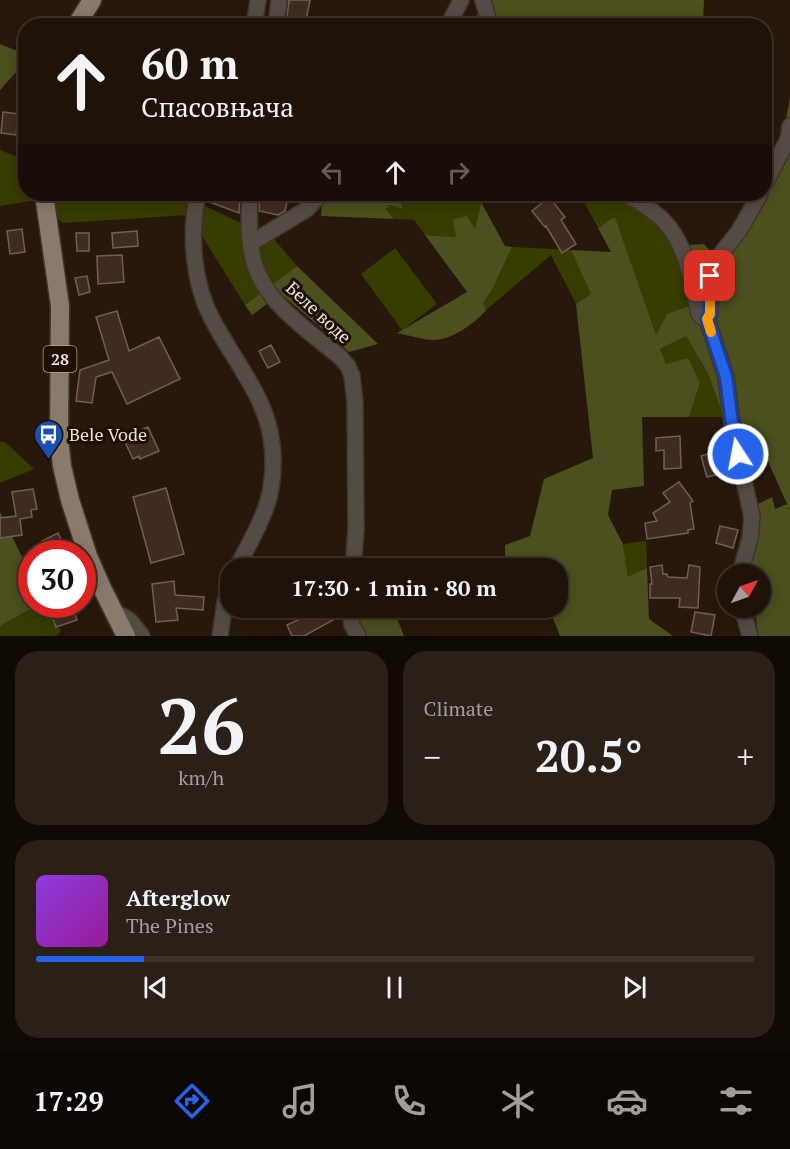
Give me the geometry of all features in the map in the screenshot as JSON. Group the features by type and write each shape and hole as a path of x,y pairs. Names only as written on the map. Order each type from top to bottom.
{"main road":[{"path":"81,18 92,0"},
{"name":"28","path":"45,201 60,306 59,451 81,534 114,614 126,636"}],"street":[{"path":"255,18 258,0"},
{"path":"277,18 279,0"},
{"path":"452,18 461,0"},
{"path":"483,0 488,18"},
{"path":"772,170 788,138 790,126"},
{"path":"196,201 193,215 194,248 204,299 212,319 251,381 270,427 271,489 242,558"},
{"name":"Беле воде","path":"250,201 252,254 258,275 268,292 290,315 339,356 348,366 352,376 355,402 356,518 354,558"},
{"path":"251,243 307,208 314,201"},
{"path":"637,201 664,221 676,237 684,256 699,314 707,319 726,377 733,431 752,517 750,538 743,564"},
{"path":"707,319 710,314 710,276 715,261 739,231 756,201"},
{"path":"114,614 122,614 128,618 142,636"},
{"path":"220,636 223,618"},
{"path":"351,618 358,636"},
{"path":"745,618 750,636"}],"green space":[{"path":"488,0 704,0 703,18 476,18"},
{"path":"0,44 18,51 18,70 0,90"},
{"path":"790,97 790,636 758,636 756,618 771,618 771,564 750,564 746,518 759,517 758,504 772,497 775,509 787,504 759,441 743,444 740,417 724,417 708,374 686,336 660,349 666,364 688,358 700,383 689,417 642,417 644,486 612,490 608,515 623,544 628,577 647,568 649,619 673,636 560,636 553,618 568,618 568,558 505,558 505,545 530,536 544,479 593,458 576,304 591,294 571,250 611,252 598,228 615,217 656,335 667,314 690,306 688,245 704,244 712,253 748,201 772,201 772,173 781,146"},
{"path":"0,150 18,157 18,201 31,201 0,206"},
{"path":"38,201 194,201 273,238 297,266 245,305 189,215 63,223"},
{"path":"399,201 481,202 475,230 457,237 425,235 414,220 394,219 386,210 390,205 402,208"},
{"path":"400,201 403,209 390,205 386,209 394,219 321,216 322,203"},
{"path":"584,201 643,201 676,224 690,306 656,336 615,218 598,228"},
{"path":"481,202 505,246 512,247 493,288 483,303 486,310 463,330 441,339 425,339 397,333 467,292 425,235 456,237 453,219 467,216 475,229"},
{"path":"512,247 571,250 592,294 576,304 551,255 486,310 482,303 493,288"},
{"path":"395,248 437,304 402,330 361,274"},
{"path":"297,266 378,344 349,352 281,294 252,315 245,305"},
{"path":"686,336 708,374 724,417 689,417 700,383 666,364 660,349"},
{"path":"0,442 5,442 34,469 0,483"},
{"path":"0,512 18,549 18,616 0,626"},
{"path":"646,541 647,568 628,578 623,544"},
{"path":"18,616 18,618 54,618 61,632 56,636 0,636 0,626"},
{"path":"355,618 397,618 404,636 360,636"}],"building":[{"path":"289,0 310,0 307,18 287,18"},
{"path":"3,112 18,114 16,135 1,133"},
{"path":"207,201 240,201 239,213"},
{"path":"260,201 287,201 285,211 278,215 259,211"},
{"path":"544,201 552,201 565,217 561,220 576,244 562,253 546,226 532,211"},
{"path":"22,229 25,252 10,254 7,231"},
{"path":"137,231 138,246 113,248 112,233"},
{"path":"76,233 89,233 89,251 77,251"},
{"path":"122,255 124,282 98,284 97,256"},
{"path":"87,276 90,292 79,295 75,278"},
{"path":"117,311 129,351 159,337 180,379 127,404 112,372 96,377 92,403 76,401 80,370 109,360 96,317"},
{"path":"271,345 280,362 268,368 259,351"},
{"path":"148,427 159,451 140,459 139,456 133,459 123,438"},
{"path":"680,436 681,468 664,469 664,450 656,451 656,438"},
{"path":"722,450 729,471 707,477 701,456"},
{"path":"679,482 693,501 690,503 694,529 688,530 688,533 647,539 645,523 657,521 653,513 670,502 663,493"},
{"path":"166,488 184,554 151,563 133,497"},
{"path":"33,489 37,509 31,510 32,517 20,519 22,535 0,538 0,518 16,516 12,492"},
{"path":"720,526 738,530 733,548 716,543"},
{"path":"58,533 61,540 44,540"},
{"path":"662,565 663,574 667,574 668,577 687,578 689,565 700,567 698,608 679,607 680,598 650,598 650,584 652,584 650,567"},
{"path":"174,581 175,595 204,597 203,610 176,608 178,620 156,622 152,584"},
{"path":"695,612 715,615 711,636 691,632"},
{"path":"53,618 76,618 77,620 56,627"},
{"path":"303,618 335,619 304,636 292,636 287,625"}],"slow traffic":[{"path":"710,297 710,314 707,319 711,332"}],"place":[{"name":"Bele Vode","path":"48,460"}],"route":[{"path":"710,276 710,314 707,319 726,377 738,454"}]}
